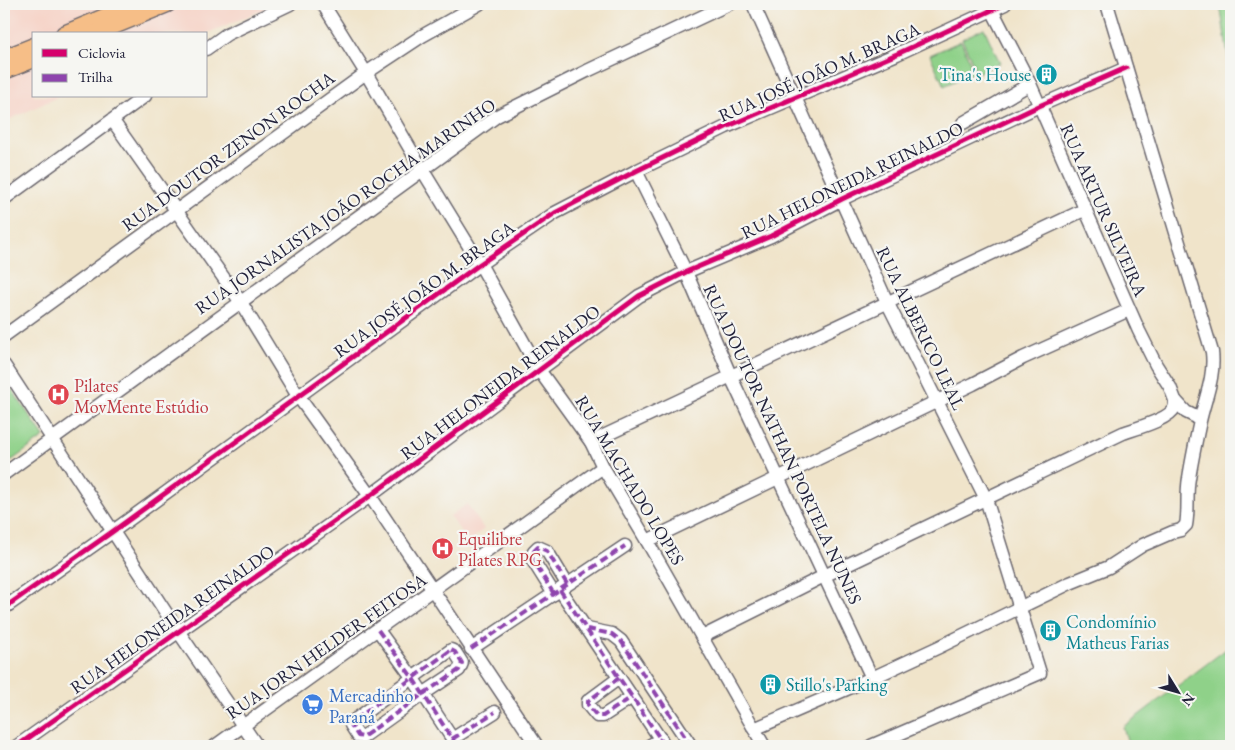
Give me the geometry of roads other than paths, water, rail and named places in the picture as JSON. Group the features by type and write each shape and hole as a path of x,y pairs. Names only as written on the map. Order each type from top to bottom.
{"main road":[{"path":"70,32 142,7 167,4"},
{"path":"98,32 142,7"},
{"path":"4,58 32,47"},
{"path":"4,71 32,59"}],"street":[{"path":"208,48 228,34 290,4"},
{"name":"RUA MACHADO LOPES","path":"323,4 366,72 423,171 480,264 540,370 590,442 603,468 764,746"},
{"name":"RUA DOUTOR ZENON ROCHA","path":"4,336 366,72 422,36 479,4"},
{"name":"RUA JORNALISTA JOÃO ROCHA MARINHO","path":"4,474 497,116 729,4"},
{"name":"RUA ALBERICO LEAL","path":"753,4 887,302 986,499 1040,673 871,746"},
{"name":"RUA JOSÉ JOÃO M. BRAGA","path":"4,608 112,532 480,264 555,214 636,171 744,119 898,54 990,7 1005,4"},
{"path":"754,729 872,678 1020,607 1109,567 1143,545 1181,530 1186,525 1186,496 1200,419 1213,370 1212,352 1106,4"},
{"name":"RUA ARTUR SILVEIRA","path":"990,7 1030,84 1156,365 1170,386 1175,400 1186,412 1200,419"},
{"name":"RUA HELONEIDA REINALDO","path":"17,746 370,496 639,296 686,272 770,236 1039,106 1126,68"},
{"path":"963,123 1030,84"},
{"path":"4,199 142,98"},
{"path":"112,121 240,301 298,396 370,496 537,746"},
{"name":"RUA DOUTOR NATHAN PORTELA NUNES","path":"636,171 686,272 731,377 872,678"},
{"path":"590,442 1086,210"},
{"path":"647,541 1023,358 1130,310"},
{"path":"4,365 112,532 256,746"},
{"path":"702,637 824,576 1123,433 1170,414 1174,408 1175,400"},
{"name":"RUA JORN HELDER FEITOSA","path":"215,746 603,468"},
{"path":"471,648 625,546"},
{"path":"560,589 663,743 649,746"},
{"path":"587,629 612,634 621,641 691,746"},
{"path":"378,630 412,677 455,743 495,712"},
{"path":"448,651 455,652 462,665 459,670 363,737 358,736 351,725 352,722 412,677 448,651"},
{"path":"619,678 588,701 588,705 597,716 603,716 632,697"}],"place":[{"name":"Tina's House","path":"1047,74"},
{"name":"Pilates MovMente Estúdio","path":"58,395"},
{"name":"Equilibre Pilates RPG","path":"442,548"},
{"name":"Condomínio Matheus Farias","path":"1050,631"},
{"name":"Stillo's Parking","path":"770,684"},
{"name":"Mercadinho Paraná","path":"313,705"}]}
